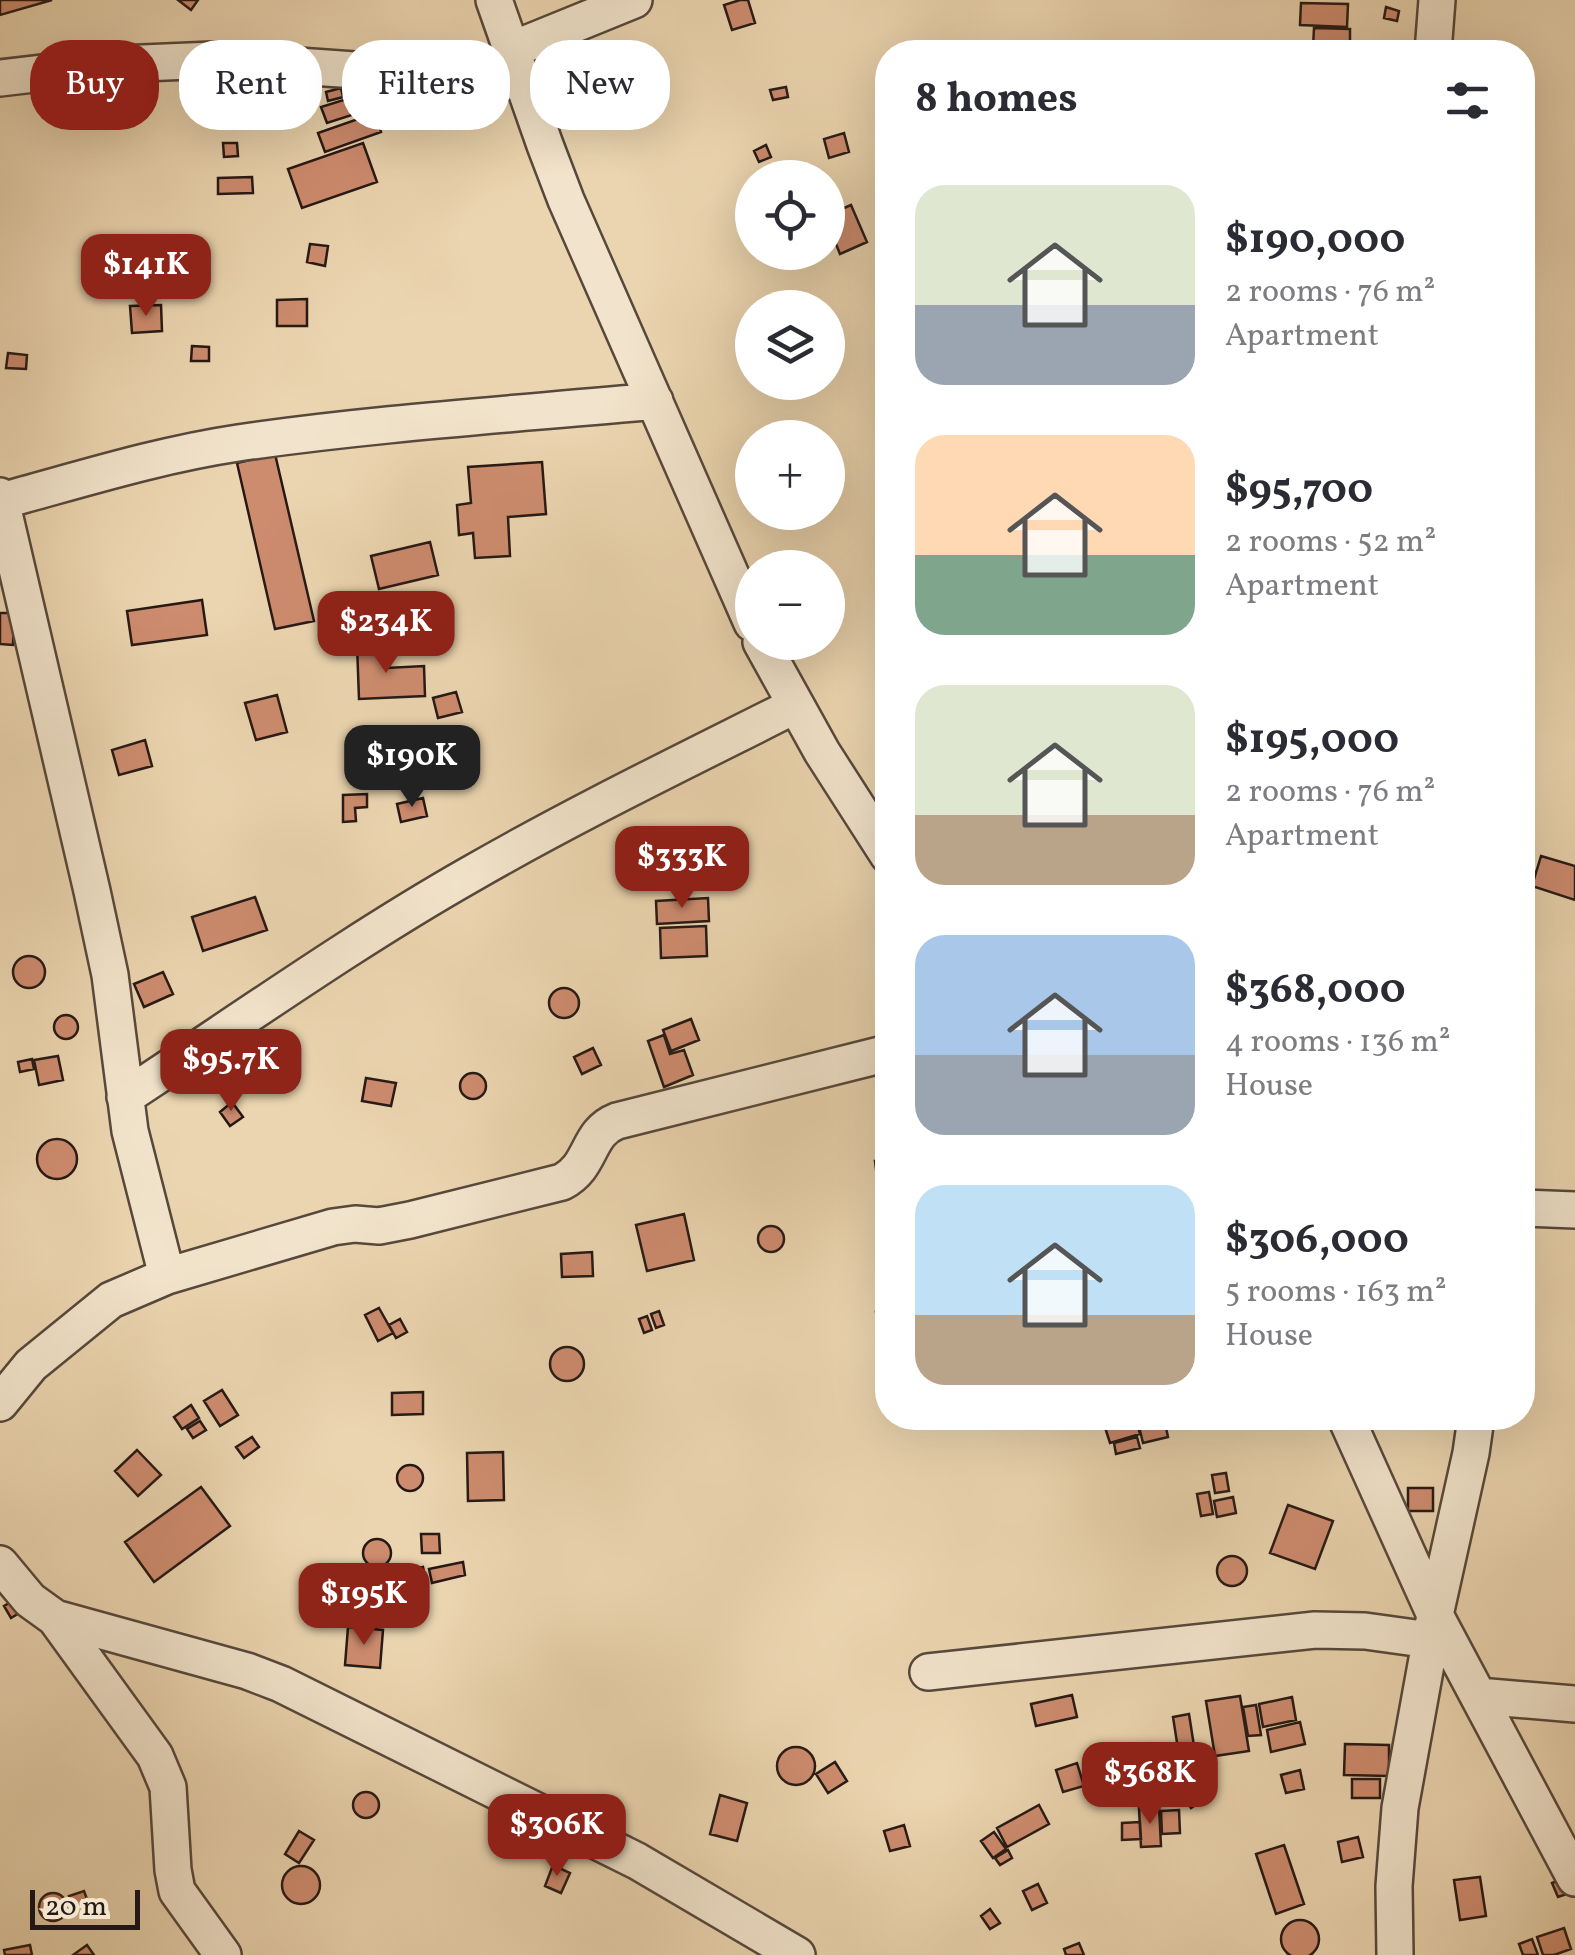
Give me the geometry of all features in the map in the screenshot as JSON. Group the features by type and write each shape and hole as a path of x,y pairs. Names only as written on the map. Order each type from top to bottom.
{"street":[{"path":"494,0 566,200 735,584"},
{"path":"0,78 119,64 213,60 517,66 634,0"},
{"path":"1434,40 1437,0"},
{"path":"167,1276 130,1131 103,941 1,498 236,443 654,401"},
{"path":"771,660 822,752 875,835"},
{"path":"125,1098 470,874 796,706"},
{"path":"0,1403 31,1365 111,1300 167,1276 333,1227 380,1226 562,1182 576,1175 605,1126 617,1121 875,1056"},
{"path":"1535,1208 1575,1210"},
{"path":"1351,1430 1432,1627 1478,1696 1575,1878"},
{"path":"1395,1955 1394,1886 1400,1808 1432,1627 1474,1430"},
{"path":"0,1564 30,1600 55,1618 156,1756 168,1788 172,1870 177,1891 223,1955"},
{"path":"55,1618 282,1684 637,1860 798,1955"},
{"path":"928,1672 1315,1630 1432,1627"},
{"path":"1478,1696 1575,1704"}],"building":[{"path":"0,0 52,0 0,15"},
{"path":"178,0 198,0 191,10"},
{"path":"748,0 755,23 732,30 724,5"},
{"path":"1301,3 1348,4 1347,27 1300,25"},
{"path":"1386,7 1399,11 1397,21 1384,18"},
{"path":"1314,28 1350,29 1350,40 1313,40"},
{"path":"786,87 788,97 773,100 770,90"},
{"path":"341,88 342,97 328,101 326,92"},
{"path":"342,100 342,118 327,123 322,107"},
{"path":"342,125 342,130 381,132 325,152 318,133"},
{"path":"844,133 849,152 829,158 824,139"},
{"path":"223,143 237,143 238,156 224,157"},
{"path":"363,143 377,182 302,208 288,169"},
{"path":"766,145 771,157 758,160 754,151"},
{"path":"252,177 253,193 218,194 218,178"},
{"path":"851,205 867,242 845,252 845,208"},
{"path":"310,244 328,246 325,266 307,262"},
{"path":"307,299 307,326 277,326 277,300"},
{"path":"161,305 162,331 132,333 130,306"},
{"path":"192,346 209,347 209,361 191,361"},
{"path":"8,353 27,355 26,369 6,368"},
{"path":"275,454 314,621 275,629 237,463"},
{"path":"542,462 546,514 508,517 510,556 475,558 473,533 459,535 457,505 471,503 468,467"},
{"path":"430,542 438,575 379,589 371,556"},
{"path":"202,600 207,635 132,645 127,611"},
{"path":"393,602 397,612 384,617 380,607"},
{"path":"373,604 381,626 366,631 358,610"},
{"path":"0,613 14,613 13,645 0,644"},
{"path":"385,644 386,668 424,666 425,696 359,699 357,645"},
{"path":"456,692 462,712 438,718 433,698"},
{"path":"277,695 287,732 256,740 245,703"},
{"path":"145,740 152,766 119,775 112,750"},
{"path":"367,794 367,807 355,808 356,821 343,822 343,795"},
{"path":"423,798 427,816 401,822 397,804"},
{"path":"1541,856 1575,866 1575,900 1535,887"},
{"path":"255,897 267,930 203,951 192,917"},
{"path":"708,898 709,921 657,924 656,901"},
{"path":"706,926 707,956 661,958 660,928"},
{"path":"29,956 41,960 45,972 41,984 29,988 17,984 13,972 17,960"},
{"path":"163,972 173,994 144,1007 134,984"},
{"path":"564,988 574,993 579,1003 574,1013 564,1018 554,1013 549,1003 554,993"},
{"path":"66,1015 75,1018 75,1036 66,1039 57,1036 54,1027 57,1018"},
{"path":"691,1019 699,1040 671,1051 663,1030"},
{"path":"664,1035 670,1054 684,1050 693,1075 664,1087 648,1041"},
{"path":"593,1048 601,1065 582,1074 574,1057"},
{"path":"58,1056 63,1080 39,1085 34,1060"},
{"path":"32,1059 34,1069 20,1072 18,1062"},
{"path":"473,1073 482,1077 486,1086 482,1095 473,1099 464,1095 460,1086 464,1077"},
{"path":"366,1078 396,1083 391,1106 362,1101"},
{"path":"232,1102 243,1117 230,1126 220,1112"},
{"path":"57,1139 71,1145 77,1159 71,1173 57,1179 43,1173 37,1159 43,1145"},
{"path":"684,1214 694,1260 647,1271 636,1225"},
{"path":"771,1226 780,1230 784,1239 780,1248 771,1252 762,1248 758,1239 762,1230"},
{"path":"592,1252 593,1276 562,1277 561,1254"},
{"path":"379,1308 393,1333 378,1341 365,1315"},
{"path":"659,1311 664,1325 656,1328 651,1314"},
{"path":"647,1316 652,1330 644,1333 639,1319"},
{"path":"400,1319 407,1332 396,1338 389,1325"},
{"path":"567,1347 579,1352 584,1364 579,1376 567,1381 555,1376 550,1364 555,1352"},
{"path":"222,1390 238,1415 220,1426 204,1401"},
{"path":"423,1392 423,1414 392,1415 392,1393"},
{"path":"191,1405 199,1418 182,1429 174,1417"},
{"path":"200,1421 206,1430 193,1438 187,1429"},
{"path":"1106,1430 1139,1430 1140,1434 1110,1443"},
{"path":"1140,1430 1167,1430 1168,1437 1143,1443"},
{"path":"252,1437 259,1447 244,1458 236,1447"},
{"path":"1137,1437 1140,1448 1116,1454 1114,1443"},
{"path":"137,1450 161,1475 138,1496 115,1471"},
{"path":"503,1452 504,1500 468,1501 467,1453"},
{"path":"410,1465 419,1469 423,1478 419,1487 410,1491 401,1487 397,1478 401,1469"},
{"path":"1226,1473 1229,1491 1215,1493 1212,1475"},
{"path":"201,1487 230,1526 154,1582 125,1542"},
{"path":"1408,1488 1433,1488 1433,1511 1408,1511"},
{"path":"1209,1492 1213,1514 1201,1516 1197,1494"},
{"path":"1233,1497 1236,1513 1217,1517 1214,1501"},
{"path":"1288,1505 1333,1521 1315,1569 1270,1553"},
{"path":"421,1534 439,1534 440,1553 422,1553"},
{"path":"377,1539 387,1543 391,1553 387,1563 377,1567 367,1563 363,1553 367,1543"},
{"path":"1232,1556 1246,1565 1247,1571 1238,1585 1232,1586 1218,1577 1217,1571 1226,1557"},
{"path":"463,1562 465,1575 432,1583 429,1569"},
{"path":"423,1567 426,1582 401,1587 397,1572"},
{"path":"13,1601 21,1612 11,1618 4,1606"},
{"path":"348,1627 383,1630 380,1668 345,1665"},
{"path":"1072,1695 1077,1717 1036,1726 1031,1704"},
{"path":"1240,1696 1249,1751 1215,1756 1206,1701"},
{"path":"1292,1697 1296,1720 1263,1727 1259,1704"},
{"path":"1256,1705 1261,1735 1248,1736 1243,1707"},
{"path":"1189,1714 1194,1746 1178,1749 1173,1717"},
{"path":"1300,1722 1305,1744 1271,1752 1267,1730"},
{"path":"1345,1744 1389,1745 1389,1776 1344,1775"},
{"path":"796,1747 810,1752 815,1766 810,1780 796,1785 782,1780 777,1766 782,1752"},
{"path":"835,1762 847,1781 828,1793 816,1774"},
{"path":"1077,1763 1084,1786 1063,1792 1056,1770"},
{"path":"1300,1770 1304,1789 1286,1793 1281,1775"},
{"path":"1352,1779 1380,1779 1380,1798 1352,1798"},
{"path":"1198,1784 1206,1798 1191,1808 1182,1794"},
{"path":"366,1792 375,1796 379,1805 375,1814 366,1818 357,1814 353,1805 357,1796"},
{"path":"720,1795 747,1803 737,1841 710,1834"},
{"path":"1039,1805 1049,1824 1007,1847 997,1828"},
{"path":"1139,1808 1159,1808 1161,1846 1141,1847"},
{"path":"1179,1810 1180,1833 1162,1834 1161,1811"},
{"path":"1140,1822 1141,1839 1122,1840 1122,1823"},
{"path":"904,1825 910,1846 890,1851 884,1831"},
{"path":"299,1831 314,1840 299,1863 285,1854"},
{"path":"994,1832 1006,1849 993,1858 981,1841"},
{"path":"1358,1837 1363,1857 1342,1862 1338,1842"},
{"path":"1284,1845 1304,1904 1276,1914 1256,1854"},
{"path":"1008,1850 1012,1858 1000,1865 995,1858"},
{"path":"553,1865 570,1873 561,1893 545,1886"},
{"path":"301,1866 314,1872 320,1885 314,1898 301,1904 288,1898 282,1885 288,1872"},
{"path":"1480,1877 1486,1916 1460,1920 1454,1880"},
{"path":"1567,1877 1573,1892 1558,1897 1552,1883"},
{"path":"1038,1884 1047,1903 1032,1910 1023,1891"},
{"path":"84,1891 88,1902 73,1907 69,1896"},
{"path":"53,1893 63,1897 67,1907 63,1917 53,1921 43,1917 39,1907 43,1897"},
{"path":"990,1909 1000,1923 990,1929 981,1916"},
{"path":"1293,1922 1307,1922 1317,1932 1317,1946 1307,1956 1293,1956 1283,1946 1283,1932"},
{"path":"1564,1928 1571,1949 1543,1955 1537,1937"},
{"path":"1532,1939 1538,1955 1523,1955 1519,1944"},
{"path":"1079,1943 1084,1955 1066,1955 1064,1949"},
{"path":"30,1945 32,1955 5,1955 4,1950"},
{"path":"87,1945 94,1955 73,1955"}]}
